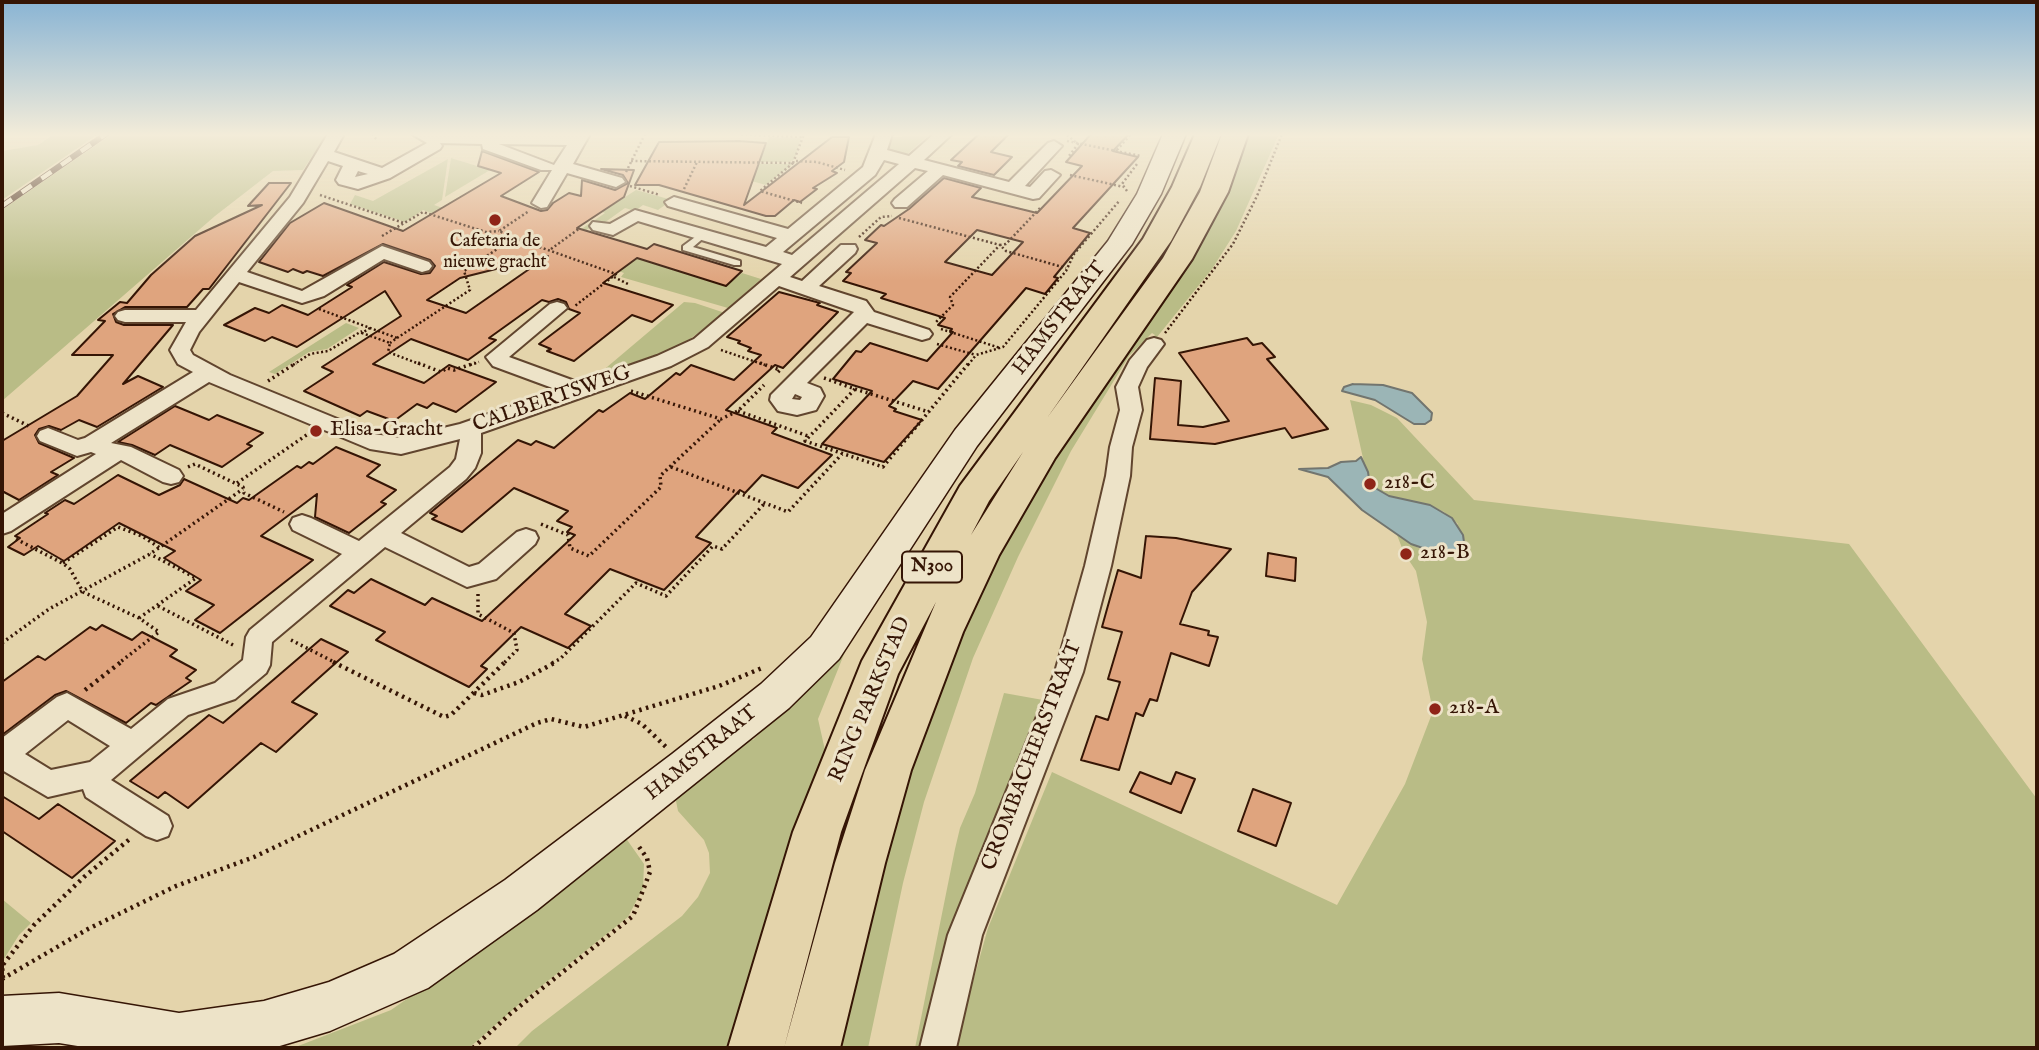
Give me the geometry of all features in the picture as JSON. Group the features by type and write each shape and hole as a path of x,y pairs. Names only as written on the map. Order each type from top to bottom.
{"highway":[{"name":"RING PARKSTAD","path":"757,1048 779,958 817,832 877,673 929,572 973,495 1156,241 1188,183"},
{"name":"RING PARKSTAD","path":"812,1048 860,863 884,783 942,632 981,553 1041,452 1177,259 1217,183"}],"street":[{"name":"CALBERTSWEG","path":"306,183 190,330 180,350 185,359 251,392 370,441 401,446 468,429 664,361 701,344 889,183"},
{"path":"541,203 549,183"},
{"path":"769,254 854,183"},
{"path":"901,203 924,183"},
{"path":"992,183 1033,194 1043,183"},
{"path":"1013,188 1018,183"},
{"name":"HAMSTRAAT","path":"2,993 59,1018 179,1038 233,1032 298,1017 383,985 436,956 616,822 775,695 825,648 966,438 1119,244 1155,183"},
{"path":"674,201 791,236"},
{"path":"599,226 613,230 635,215 796,262"},
{"path":"805,288 848,249"},
{"path":"236,275 294,296 305,296 317,292 382,252 422,266"},
{"path":"777,279 859,305 863,315"},
{"path":"557,308 496,357 500,361 579,390"},
{"path":"863,315 929,334"},
{"path":"786,378 863,315"},
{"path":"125,316 202,316"},
{"name":"CROMBACHERSTRAAT","path":"938,1048 965,936 1069,672 1118,476 1121,447 1130,410 1127,387 1137,365 1154,344"},
{"path":"8,532 103,449 209,372"},
{"path":"154,824 97,788 94,782 98,773 178,707 225,691 256,665 259,637 458,473 467,462 471,437 468,429"},
{"path":"48,436 77,448 123,452 171,476"},
{"path":"302,524 362,553"},
{"path":"382,534 467,577 487,572 526,538"},
{"path":"98,773 48,784 2,755 67,705 132,744"}],"lane":[{"path":"702,234 686,247 737,263"}],"path":[{"path":"618,183 674,201 682,194 687,183"},
{"path":"769,183 760,191 823,209"},
{"path":"1106,183 1124,187"},
{"path":"671,467 788,512 844,454 883,467 976,355 1000,348 1066,268 1073,254 1127,191 1123,183"},
{"path":"1154,344 1210,277 1233,244 1262,183"},
{"path":"302,190 404,223"},
{"path":"848,249 881,217 889,216 1000,245 1006,244 1041,207 1033,194"},
{"path":"423,212 486,232 499,231 541,203"},
{"path":"551,249 590,222 599,226"},
{"path":"499,231 614,273 614,277 628,284"},
{"path":"496,357 454,370 447,368 441,372 388,352 390,343 470,289 464,271 514,238"},
{"path":"1000,245 1006,251 1066,268"},
{"path":"929,334 953,305 950,297 1000,245"},
{"path":"557,308 567,312 614,277"},
{"path":"305,296 304,304 397,338"},
{"path":"370,328 362,333 390,343"},
{"path":"251,392 310,354 328,351 370,328"},
{"path":"929,334 1000,348"},
{"path":"929,334 976,355"},
{"path":"701,344 786,378"},
{"path":"618,377 627,389 721,419"},
{"path":"526,538 543,523 568,535 570,548 589,556 661,487 660,476 721,419 738,411 786,378"},
{"path":"855,389 929,412"},
{"path":"738,411 809,437"},
{"path":"2,413 8,416"},
{"path":"236,484 324,422"},
{"path":"171,476 195,464 236,484 243,488 244,493 300,520 302,524"},
{"path":"2,643 35,617 160,548 243,488"},
{"path":"474,693 482,695 519,682 560,659 636,583 666,596 713,546 722,549 765,503"},
{"path":"63,563 118,527 142,536 160,548"},
{"path":"8,532 71,569 83,592 139,618 159,632 67,705"},
{"path":"139,618 196,578 150,554"},
{"path":"158,606 235,646 275,632 439,717 451,715 516,652 514,634 478,614 477,575"},
{"path":"2,993 88,929 165,891 254,857 537,723 551,719 584,727 719,686 771,664"},
{"path":"473,1048 510,1014 632,916 650,872 647,858 616,822"},
{"path":"2,993 2,966 50,907 154,824"}],"green space":[{"path":"2,183 27,183 2,200"},
{"path":"41,183 258,183 215,216 2,401 2,210"},
{"path":"405,183 444,183 442,200 434,205 443,208 434,214 423,210 405,222 350,204 355,195 373,201"},
{"path":"447,183 468,183 445,197"},
{"path":"688,183 698,183 683,193"},
{"path":"1220,183 1257,183 1236,231 1212,269 1157,337 1140,351 1155,335 1152,333 1129,356 1071,451 1018,557 973,658 924,802 903,883 868,1048 834,1048 881,848 979,583"},
{"path":"636,190 672,200 658,210 643,205 635,211 625,208 604,223 592,222 605,213 602,212"},
{"path":"590,223 594,225 567,243 629,264 637,258 726,286 742,273 761,279 728,308 621,277 624,273 555,248"},
{"path":"684,302 695,303 723,314 682,345 600,373"},
{"path":"346,323 359,328 327,349 309,352 275,374 269,372"},
{"path":"1350,400 1371,405 1397,418 1474,500 1849,544 2037,799 2037,1048 957,1048 988,928 1052,772 1337,905 1405,784 1433,711 1422,659 1427,622 1416,571 1404,553 1397,535 1422,550 1458,524 1430,505 1389,496 1369,485"},
{"path":"851,637 818,719 829,768 743,1048 515,1048 532,1031 682,916 698,897 710,873 709,853 704,840 678,811 676,801 680,785 742,734 753,740"},
{"path":"1004,693 1043,700 1046,708 942,982 927,1048 915,1048 960,828 975,793"},
{"path":"623,834 644,864 643,888 628,917 469,1048 293,1048 391,1010 557,894"},
{"path":"2,899 31,923 19,935 2,962"}],"water":[{"path":"1353,384 1383,385 1412,393 1432,413 1431,420 1425,424 1414,424 1375,400 1342,391 1344,387"},
{"path":"1361,457 1370,485 1389,496 1430,505 1452,518 1463,535 1464,542 1460,548 1452,554 1443,555 1411,544 1362,510 1328,477 1299,469 1328,468 1341,462 1356,461"}],"building":[{"path":"269,183 291,183 209,289 203,289 187,307 125,307 113,314 116,322 124,325 173,325 123,384 138,376 163,387 97,427 79,420 61,430 49,426 39,429 35,435 39,443 74,458 51,472 58,475 19,500 2,491 2,441 77,396 113,355 72,355 105,321 98,320 120,302 127,303 151,275 195,236 262,205 248,206"},
{"path":"484,183 522,183 501,196 541,211 547,210 569,193 581,196 582,183 615,190 629,183 624,197 577,228 647,249 654,244 742,271 726,286 637,258 603,283 673,305 652,322 632,315 574,361 547,351 551,349 539,344 580,313 569,309 566,302 558,299 549,302 542,300 489,338 496,340 468,360 411,339 373,364 424,383 449,365 496,382 456,412 433,403 427,408 417,404 394,421 367,411 360,416 304,391 333,372 322,367 401,316 385,291 297,347 272,337 265,341 224,325 255,308 269,313 282,305 308,315 352,287 347,285 384,262 421,274 430,273 435,266 430,260 383,244 323,276 293,269 288,272 259,262 290,223 324,203 403,231","holes":["548,256 466,313 427,300 460,278"]},
{"path":"752,183 744,205 772,183 821,183 800,202 794,200 775,216 766,216 659,185 635,185"},
{"path":"938,183 962,183 981,188 972,197 1037,213 1066,183 1114,183 1073,228 1090,233 1054,277 1058,278 1045,294 1026,288 938,389 913,381 889,406 896,409 894,411 922,420 884,462 822,444 872,391 833,379 856,351 861,352 870,343 927,361 953,332 950,331 952,329 938,325 945,318 881,298 886,294 843,281 851,273 846,272 877,243 865,240 881,225 884,226 909,209","holes":["977,230 1023,242 992,275 945,262"]},
{"path":"779,292 820,303 817,305 838,312 783,368 775,365 726,410 777,428 772,433 832,455 798,488 762,475 745,493 740,490 696,537 711,543 664,590 610,569 565,614 591,626 568,648 521,627 481,666 487,669 469,687 376,640 385,632 330,606 348,590 354,593 371,579 425,605 432,598 482,621 575,535 567,532 572,527 557,521 568,511 514,488 462,532 432,519 437,516 430,513 518,440 531,445 536,441 554,448 599,410 603,412 630,393 645,399 676,373 680,375 691,365 734,380 761,355 748,351 751,348 738,343 740,341 727,337"},
{"path":"1247,338 1253,345 1262,343 1275,357 1267,359 1328,429 1292,438 1285,428 1215,444 1150,439 1155,378 1181,381 1178,425 1203,427 1229,421 1179,353"},
{"path":"175,406 209,420 217,415 263,433 247,444 252,446 222,467 170,445 155,455 118,442"},
{"path":"336,447 380,465 367,476 396,490 381,502 386,504 349,533 315,517 317,494 261,536 313,560 220,633 195,620 214,605 186,591 201,580 164,558 175,551 119,523 64,561 38,546 24,555 8,547 20,538 15,536 48,514 45,513 65,500 74,504 118,475 159,495 180,485 184,479 237,503 243,498 249,500 297,466 301,468 309,462 313,464"},
{"path":"1146,536 1176,538 1231,549 1192,592 1180,624 1209,631 1208,635 1218,637 1209,666 1171,653 1157,701 1150,699 1143,716 1136,713 1119,770 1081,760 1096,716 1108,720 1120,682 1108,679 1122,632 1102,627 1118,570 1141,578"},
{"path":"1268,553 1296,558 1295,581 1266,576"},
{"path":"102,625 132,640 142,632 177,650 170,656 196,670 186,678 191,681 156,705 151,703 126,723 66,691 55,695 2,735 2,682 38,656 45,660 90,627 96,630"},
{"path":"321,639 348,652 292,702 317,714 276,752 261,743 188,808 165,792 158,798 130,781 209,715 223,723"},
{"path":"1140,772 1171,784 1176,772 1195,779 1181,813 1130,792"},
{"path":"1253,789 1291,803 1276,846 1238,831"},
{"path":"2,796 39,819 58,804 115,841 72,878 2,831"}],"railway":[{"path":"2,206 35,183"}],"place":[{"name":"Cafetaria de nieuwe gracht","path":"495,220"},
{"name":"Elisa-Gracht","path":"316,431"},
{"name":"218-C","path":"1370,484"},
{"name":"218-B","path":"1406,554"},
{"name":"218-A","path":"1435,709"}]}
